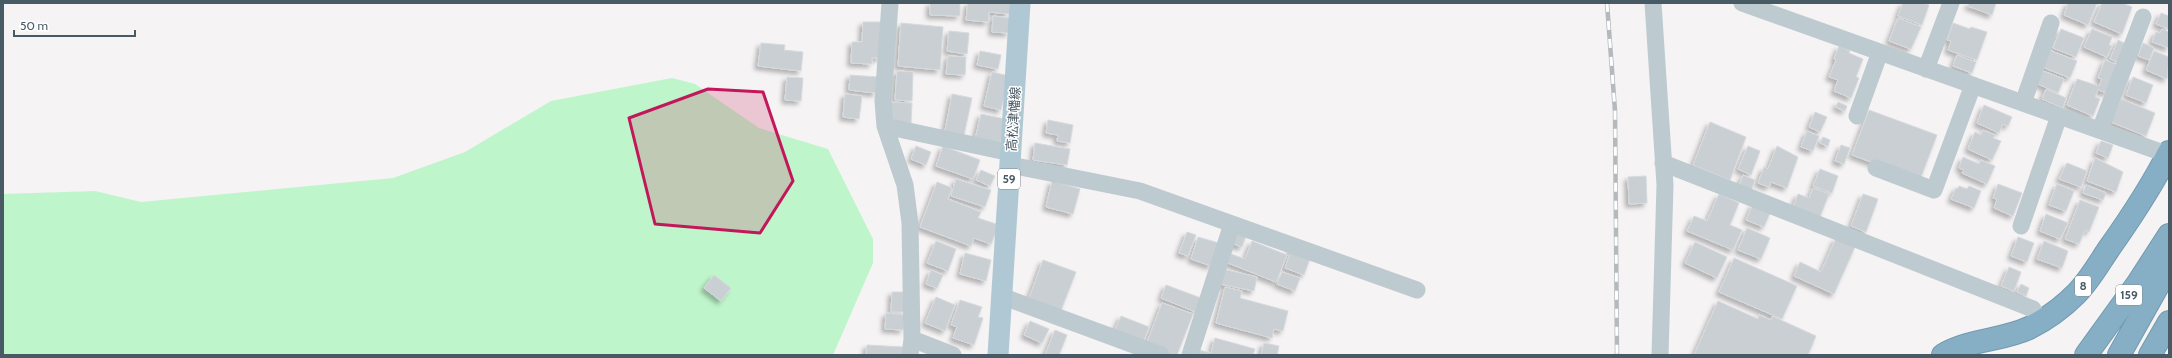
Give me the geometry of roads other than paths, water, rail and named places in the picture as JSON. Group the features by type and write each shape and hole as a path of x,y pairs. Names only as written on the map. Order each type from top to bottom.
{"highway":[{"name":"8","path":"1943,355 1961,346 2014,333 2039,322 2066,304 2086,282 2133,214 2169,154"},
{"name":"159","path":"2087,354 2138,283 2169,235"},
{"path":"2119,355 2169,266"},
{"path":"2150,355 2169,322"}],"main road":[{"name":"高松津幡線","path":"998,355 1020,3"}],"street":[{"path":"890,3 883,101 885,126 905,186 910,223 911,347 953,355"},
{"path":"1653,3 1665,186 1660,355"},
{"path":"1742,3 2169,154"},
{"path":"1926,69 1951,3"},
{"path":"2100,130 2143,17"},
{"path":"2023,103 2052,23"},
{"path":"1857,116 1880,52"},
{"path":"1876,168 1934,190 1973,85"},
{"path":"2020,226 2059,116"},
{"path":"885,126 1140,191 1417,290"},
{"path":"1663,163 2033,309 2039,322"},
{"path":"1190,355 1232,224"},
{"path":"1001,296 1161,355"}],"railway":[{"path":"1607,3 1615,111 1617,355"}]}
